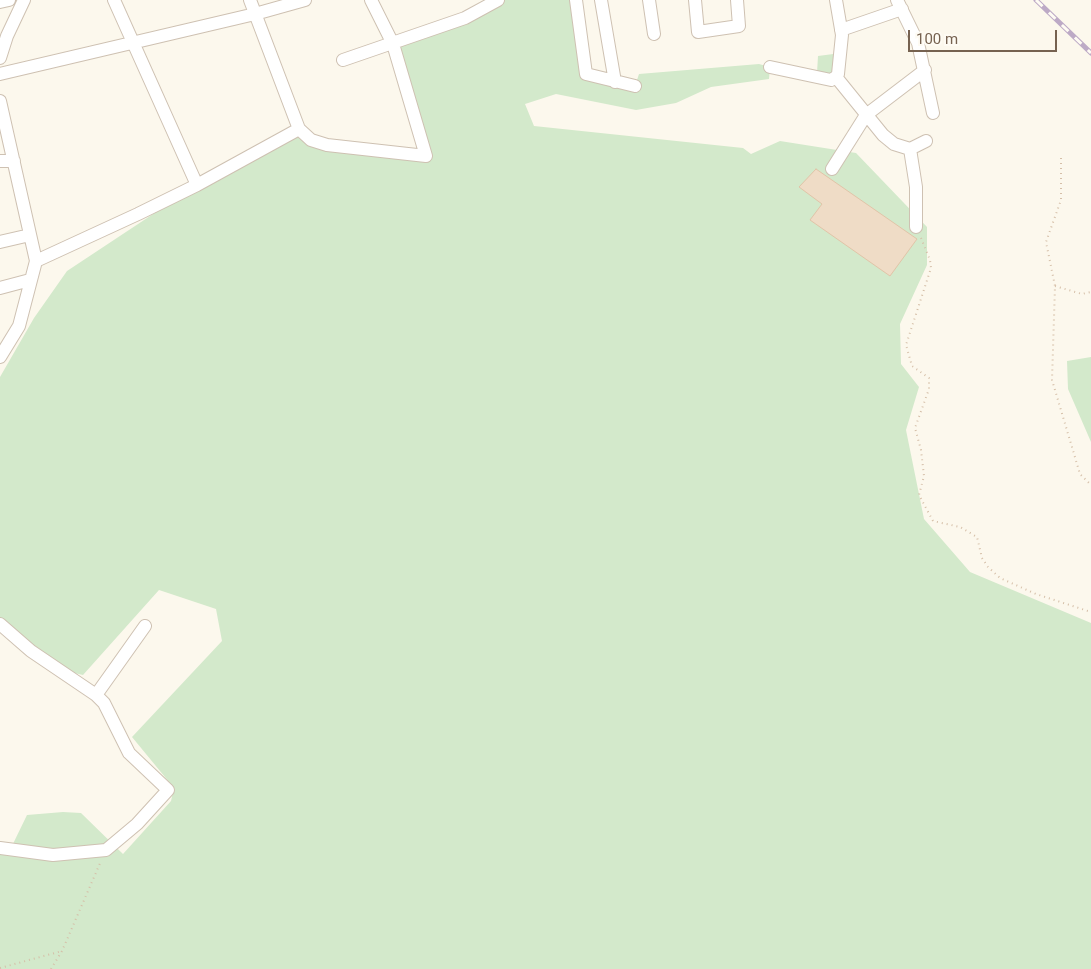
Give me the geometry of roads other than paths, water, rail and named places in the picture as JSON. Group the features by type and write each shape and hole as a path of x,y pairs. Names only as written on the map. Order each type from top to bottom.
{"street":[{"path":"0,2 9,0"},
{"path":"0,58 7,36 24,0"},
{"path":"114,0 197,185"},
{"path":"250,0 299,129 311,140 327,145 426,156 393,44 371,0"},
{"path":"0,74 255,14 305,0"},
{"path":"343,60 465,18 498,0"},
{"path":"576,0 586,74 635,86"},
{"path":"601,0 615,82"},
{"path":"650,0 654,34"},
{"path":"695,0 698,32 739,26 737,0"},
{"path":"834,78 838,74 841,30 836,0"},
{"path":"841,30 899,4 918,44 933,113"},
{"path":"770,66 834,78 883,135 894,144 910,149 926,141"},
{"path":"832,169 866,115 925,70"},
{"path":"0,101 36,260 19,326 0,357"},
{"path":"36,260 197,185 299,129"},
{"path":"910,149 916,187 916,227"},
{"path":"0,161 14,161"},
{"path":"0,242 30,235"},
{"path":"0,288 30,280"},
{"path":"0,624 31,651 96,694 104,703 128,753 168,790 137,824 106,850 53,855 0,848"},
{"path":"96,694 145,626"}],"railway":[{"path":"1036,0 1091,53"}]}
